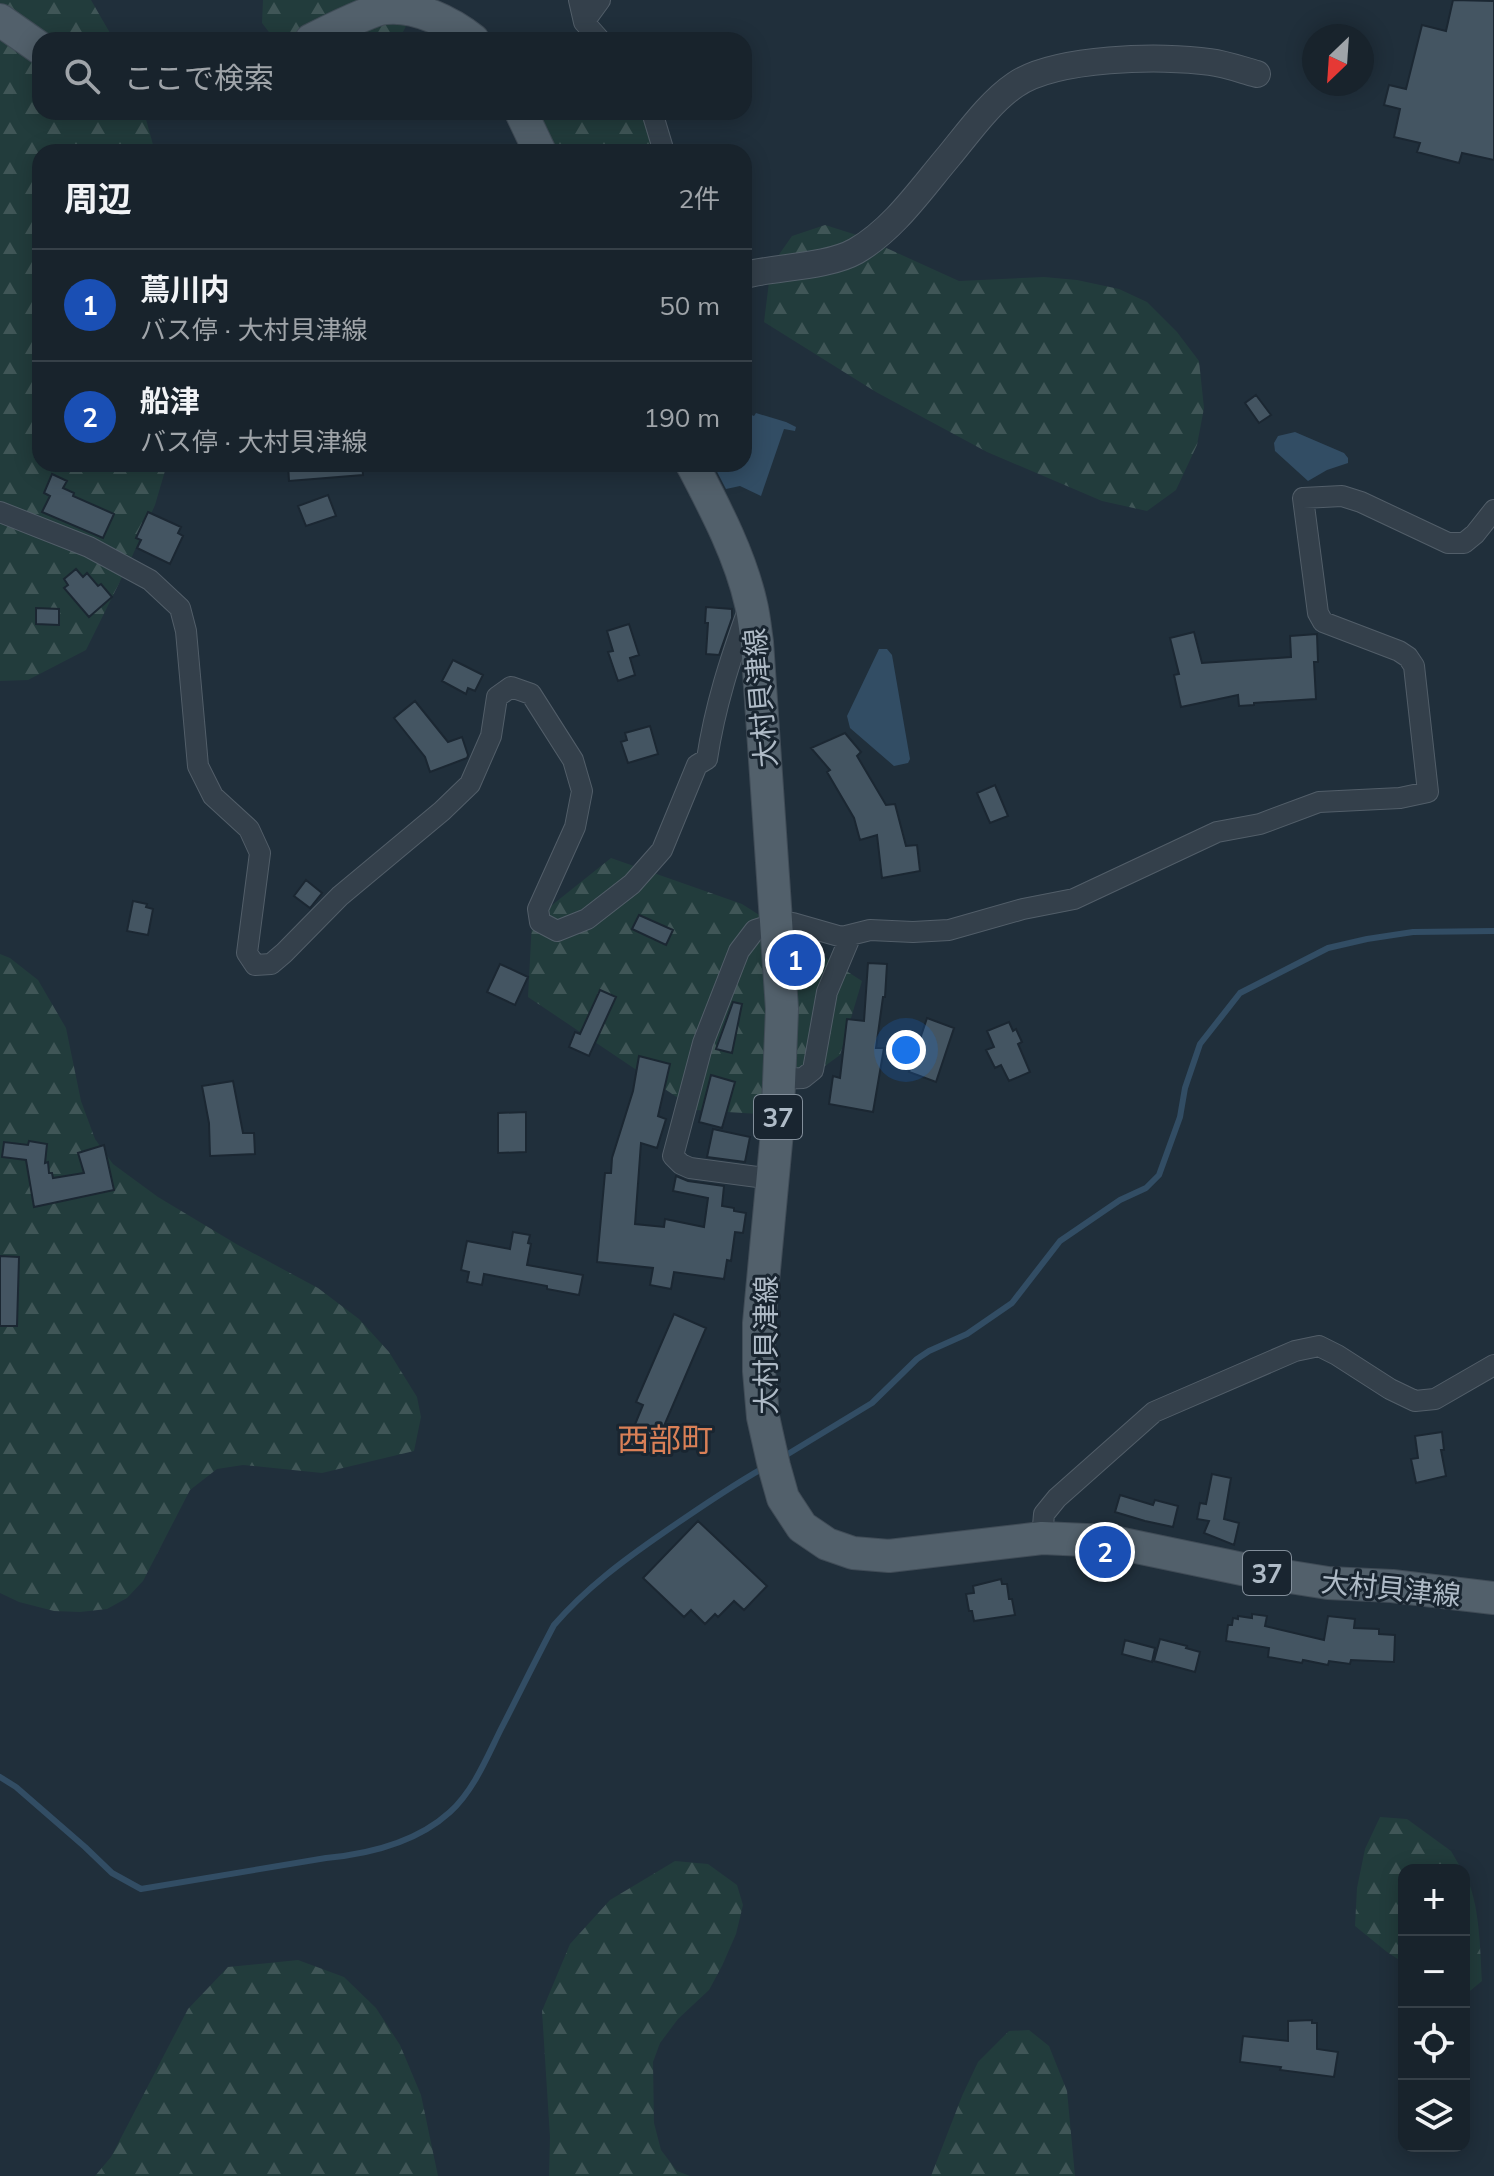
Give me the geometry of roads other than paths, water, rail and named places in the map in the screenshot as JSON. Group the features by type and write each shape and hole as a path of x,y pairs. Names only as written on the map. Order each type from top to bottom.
{"main road":[{"path":"330,32 385,8 419,12 461,32"},
{"path":"0,20 32,42"},
{"path":"525,120 536,144"},
{"name":"大村貝津線","path":"696,472 736,557 751,603 762,696 782,1009 780,1079 759,1323 759,1371 763,1417 783,1498 802,1527 827,1544 853,1553 889,1556 1042,1538 1108,1541 1247,1570 1328,1583 1392,1586 1494,1598"}],"street":[{"path":"579,0 584,22 593,32"},
{"path":"584,22 600,0"},
{"path":"752,273 824,262 853,253 881,234 982,116 1014,86 1041,72 1135,58 1172,58 1214,62 1257,74"},
{"path":"654,120 662,144"},
{"path":"772,1179 690,1168 673,1156 703,1043 739,951 755,930 777,923 793,923 842,937 870,930 949,930 1023,909 1074,899 1217,832 1260,824 1319,802 1400,798 1428,792 1414,666 1399,651 1323,622 1318,613 1303,498 1342,496 1448,543 1464,543 1494,510"},
{"path":"3,512 89,547 150,580 180,608 186,631 198,766 213,796 249,829 260,853 247,953 255,965 271,964 340,896 470,784 491,736 497,697 511,687 531,694 573,760 582,791 575,827 538,909 540,922 557,931 587,919 632,884 662,850 697,765 707,759 722,685 751,603"},
{"path":"780,1079 803,1078 813,1070 827,992 851,935"},
{"path":"1042,1538 1044,1514 1057,1498 1154,1412 1295,1351 1319,1346 1415,1401 1435,1399 1494,1365"}],"water":[{"path":"756,413 796,427 795,431 784,429 761,496 740,486 726,489 717,472 752,472 752,415"},
{"path":"1295,432 1344,453 1348,463 1308,481 1275,451 1274,443 1278,436"},
{"path":"879,649 887,649 892,655 910,759 908,763 894,766 850,728 847,716"}],"waterway":[{"path":"783,1457 872,1403 917,1359 967,1334 1012,1303 1060,1241 1120,1200 1146,1188 1159,1175 1180,1117 1185,1088 1200,1044 1240,993 1328,948 1413,932 1494,931"},
{"path":"0,1777 16,1787 112,1873 141,1889 359,1853 408,1839 450,1812 466,1794 554,1625 566,1612 634,1554 712,1499 763,1468"}],"place":[{"name":"蔦川内","path":"795,960"},
{"name":"船津","path":"1105,1552"}],"district":[{"name":"西部町","path":"665,1439"}]}
